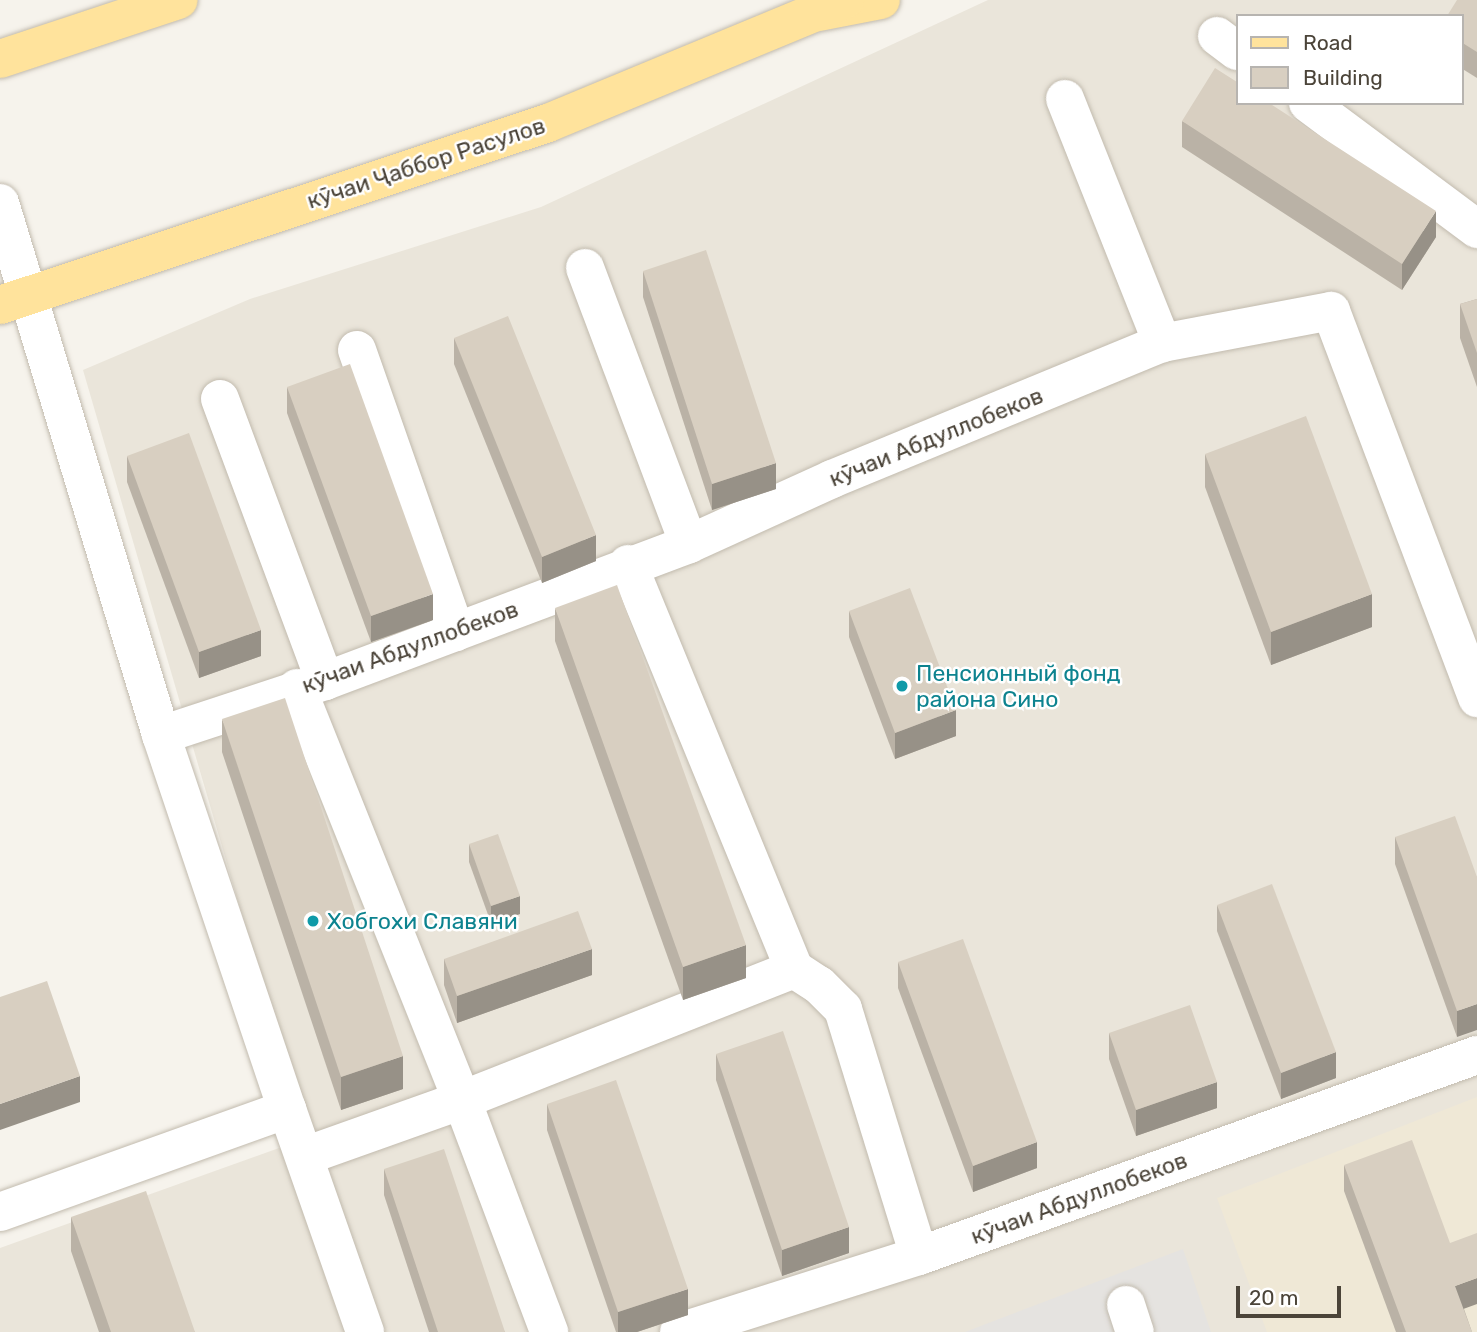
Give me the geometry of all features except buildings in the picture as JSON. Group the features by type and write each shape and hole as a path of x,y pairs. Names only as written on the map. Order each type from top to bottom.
{"main road":[{"path":"0,58 178,0"},
{"name":"кӯчаи Ҷаббор Расулов","path":"14,300 548,123 831,6 881,0"}],"street":[{"path":"1065,99 1163,343"},
{"path":"1311,105 1477,229"},
{"path":"0,203 14,300 365,1332"},
{"path":"585,268 689,544"},
{"name":"кӯчаи Абдуллобеков","path":"161,734 311,685 456,632 628,564 689,544 832,479 1163,343 1331,311 1477,698"},
{"path":"357,350 456,632"},
{"path":"220,399 311,685 462,1100 550,1332"},
{"path":"628,564 794,969 819,985 843,1009 919,1256"},
{"path":"305,1156 462,1100 794,969"},
{"name":"кӯчаи Абдуллобеков","path":"678,1332 919,1256 1477,1055"},
{"path":"0,1212 287,1109"}],"shaded area":[{"path":"988,0 1477,0 1477,1332 0,1332 0,1248 307,1138 83,370 250,299 541,207"},
{"path":"1477,1097 1477,1332 1267,1332 1217,1198"},
{"path":"1183,1249 1211,1332 965,1332"}],"place":[{"name":"Пенсионный фонд района Сино","path":"902,686"},
{"name":"Хобгохи Славяни","path":"313,921"}]}
